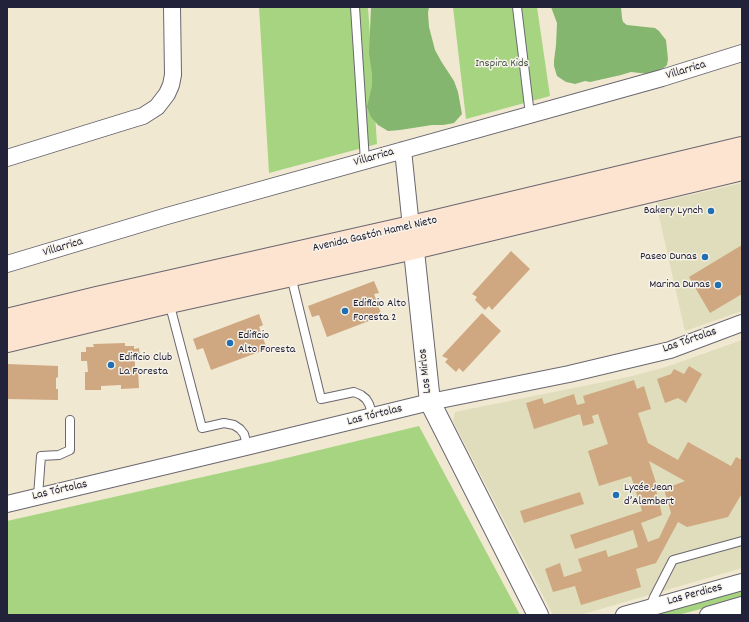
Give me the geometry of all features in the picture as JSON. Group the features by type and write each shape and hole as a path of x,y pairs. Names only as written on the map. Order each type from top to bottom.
{"main road":[{"name":"Avenida Gastón Hamel Nieto","path":"7,341 291,274 412,237 742,148"},
{"name":"Avenida Gastón Hamel Nieto","path":"7,320 97,298 412,237 742,169"}],"street":[{"path":"7,158 143,116 157,107 167,94 173,75 172,7"},
{"name":"Villarrica","path":"7,264 167,216 662,78 742,53"},
{"name":"Los Mirlos","path":"403,150 430,402 538,615"},
{"name":"Las Tórtolas","path":"7,504 430,402 569,374 670,350 742,323"},
{"name":"Las Perdices","path":"624,615 742,582"},
{"name":"Las Perdices","path":"708,615 742,605"}],"lane":[{"path":"355,7 365,161"},
{"path":"517,7 530,115"},
{"path":"291,274 321,400 354,392 366,399 369,404 372,417"},
{"path":"169,302 202,428 224,423 234,425 244,434 246,447"},
{"path":"38,496 41,456 59,455 70,450 70,420"},
{"path":"650,608 673,560 742,541"}],"shaded area":[{"name":"Paseo Dunas","path":"742,183 742,311 685,331 656,203"},
{"name":"Lycée Jean d’Alembert","path":"742,340 742,568 580,615 553,615 453,421 455,412 628,377 666,367"}],"green space":[{"path":"259,7 368,7 377,144 269,173"},
{"path":"371,7 429,7 429,27 435,50 454,81 458,92 462,114 454,123 388,131 378,125 371,117 367,107 372,86 369,53"},
{"name":"Inspira Kids","path":"453,7 537,7 550,96 466,119"},
{"path":"551,7 621,7 623,22 627,25 655,28 659,31 666,40 668,59 667,65 659,72 649,74 631,72 590,82 585,81 575,84 566,82 557,76 554,66 557,23"},
{"path":"419,426 520,615 7,615 7,521 274,461"},
{"path":"742,590 742,598 678,615 650,615"}],"building":[{"name":"Marina Dunas","path":"742,245 742,294 710,313 689,277"},
{"path":"511,251 530,269 492,310 489,306 485,310 475,300 477,297 472,294"},
{"name":"Edificio Alto Foresta 2","path":"374,281 379,293 374,294 382,316 327,337 319,315 312,317 308,306"},
{"path":"482,313 501,331 463,372 459,368 456,372 445,362 448,359 442,356"},
{"name":"Edificio Alto Foresta","path":"259,314 263,325 259,327 267,349 211,370 203,348 197,350 193,339"},
{"name":"Edificio Club La Foresta","path":"125,343 125,346 134,346 134,349 139,348 140,359 135,359 135,369 138,369 139,388 121,389 121,385 101,386 101,390 85,390 85,372 88,372 87,361 81,361 81,352 86,352 86,347 94,347 93,344"},
{"path":"7,364 58,366 56,389 58,389 58,400 7,399"},
{"path":"689,366 702,374 686,403 678,398 665,403 657,379 671,374 674,369 684,374"},
{"path":"634,380 637,389 644,386 651,409 638,413 648,443 678,460 688,442 731,466 736,457 742,460 742,495 728,517 687,527 678,522 656,563 636,569 641,587 581,605 575,586 553,592 545,569 560,563 564,577 582,571 578,559 606,550 608,557 638,547 633,530 575,549 570,535 642,511 631,476 599,486 588,451 608,444 598,414 592,416 594,423 583,426 580,414 534,429 526,403 542,398 544,404 574,394 577,405 585,403 583,396","holes":["649,461 685,481 664,489 671,513 659,538 648,542 641,523 662,515 656,490 658,489"]},
{"path":"580,492 584,504 524,523 520,511"}],"place":[{"name":"Bakery Lynch","path":"711,211"},
{"name":"Paseo Dunas","path":"705,257"},
{"name":"Marina Dunas","path":"718,285"},
{"name":"Edificio Alto Foresta 2","path":"345,311"},
{"name":"Edificio Alto Foresta","path":"230,343"},
{"name":"Edificio Club La Foresta","path":"111,365"},
{"name":"Lycée Jean d’Alembert","path":"616,495"}]}
